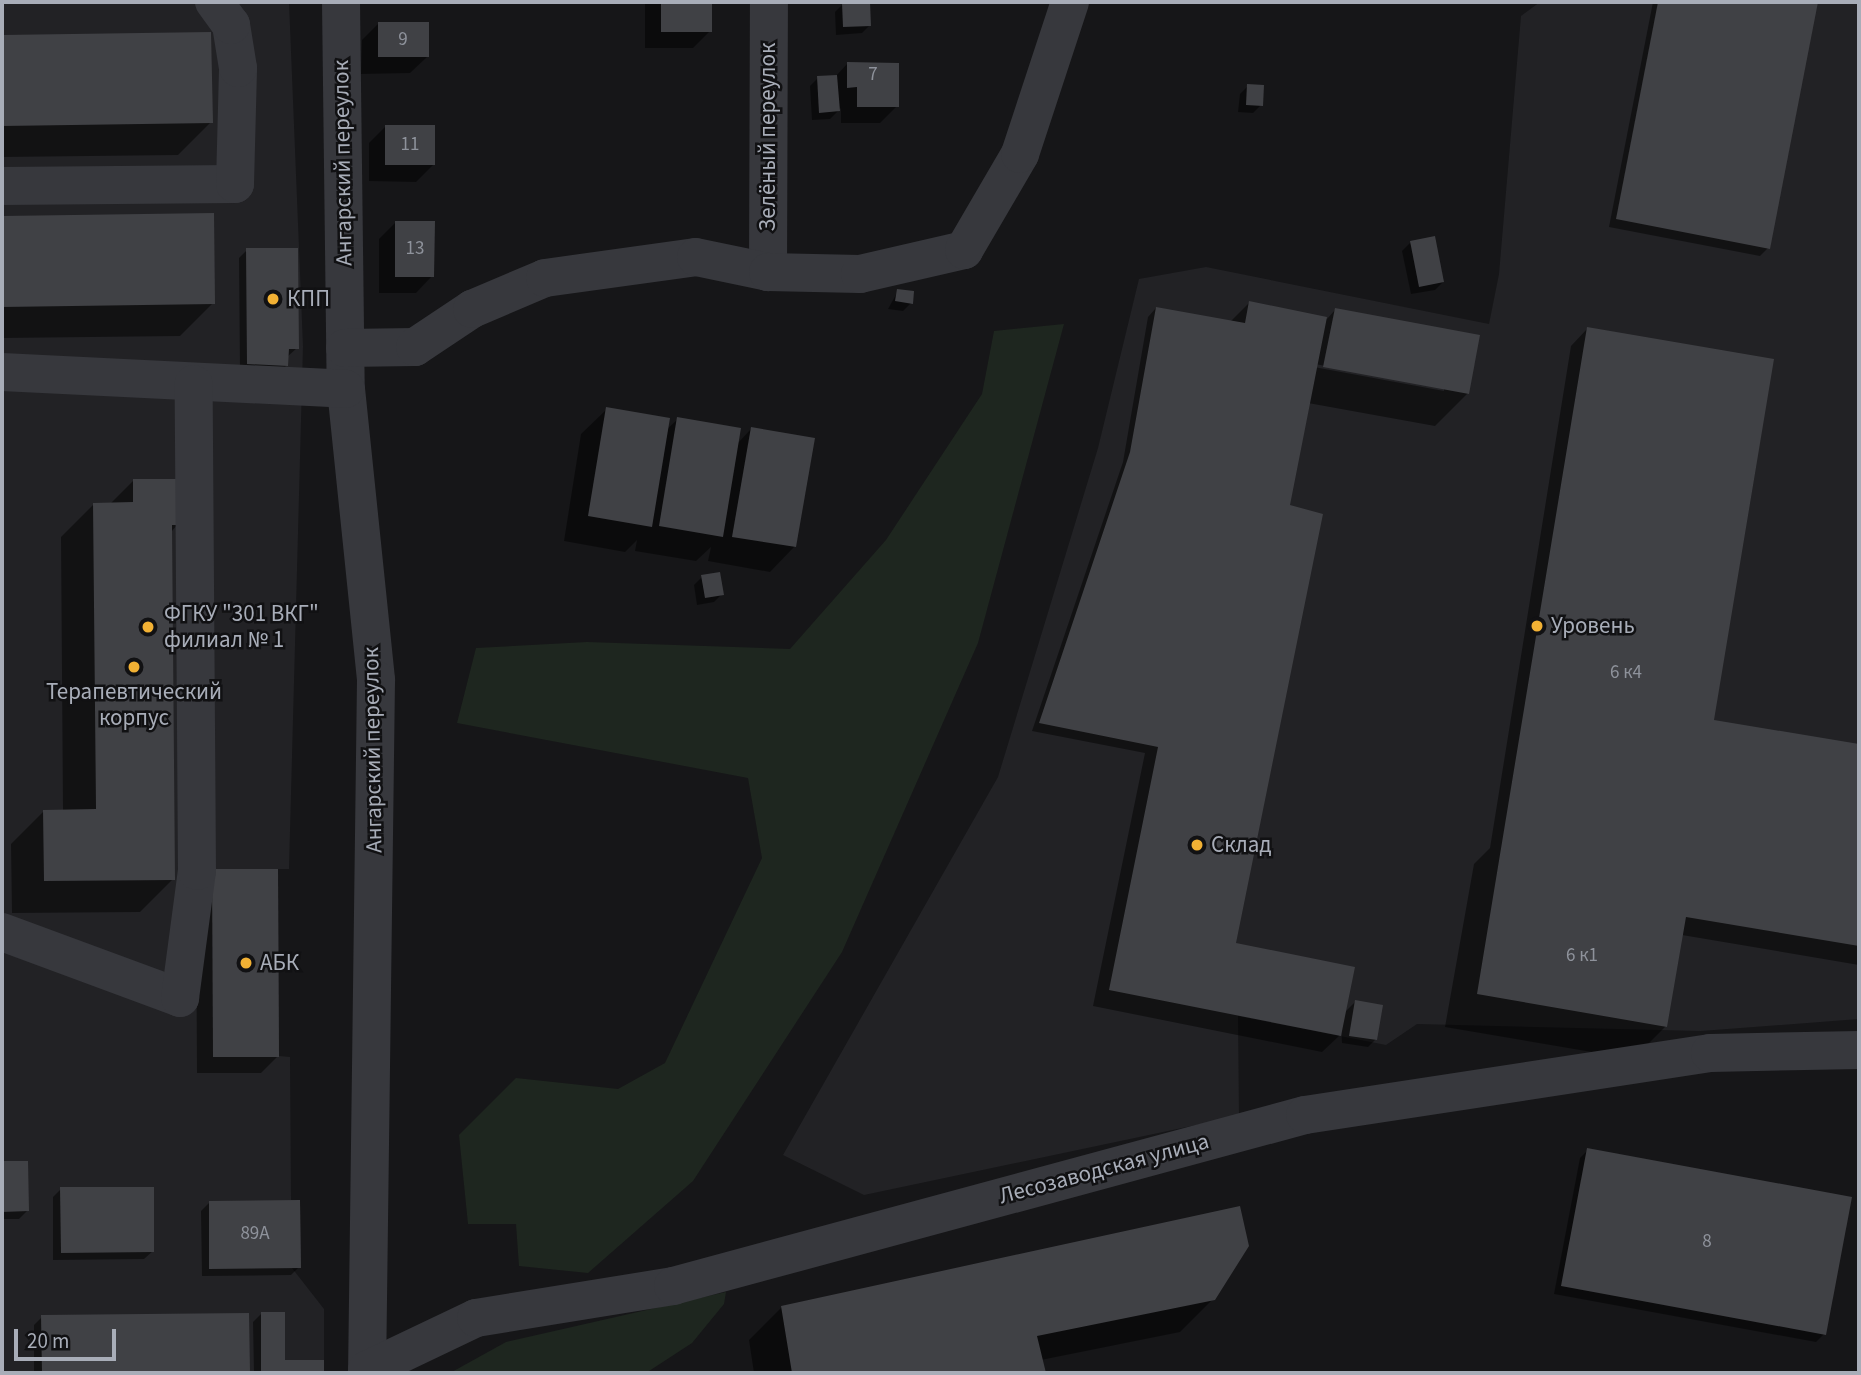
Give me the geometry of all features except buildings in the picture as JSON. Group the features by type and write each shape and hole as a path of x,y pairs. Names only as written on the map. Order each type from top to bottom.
{"street":[{"path":"2,186 235,184 238,68 231,25 214,2"},
{"name":"Ангарский переулок","path":"341,2 346,389 376,680 367,1372"},
{"name":"Зелёный переулок","path":"768,2 768,272"},
{"path":"345,348 415,346 472,309 545,278 695,257 768,272 860,274 964,250 1020,154 1070,2"},
{"path":"2,372 194,384 299,384 346,389"},
{"path":"2,932 180,998 197,871 194,384"},
{"name":"Лесозаводская улица","path":"367,1372 476,1318 673,1286 1305,1115 1710,1053 1859,1050"}],"shaded area":[{"name":"ФГКУ \"301 ВКГ\" филиал № 1","path":"2,2 289,2 303,346 289,869 278,869 279,1056 290,1057 291,1200 300,1200 301,1268 292,1268 324,1309 324,1373 2,1373"},
{"path":"1540,2 1859,2 1859,1019 1701,1031 1417,1024 1386,1045 1238,1016 1239,1116 864,1195 783,1155 998,777 1098,448 1139,279 1206,267 1489,324 1499,274 1521,16"},
{"path":"1064,324 978,643 842,952 693,1181 588,1273 519,1266 516,1224 468,1224 459,1135 516,1078 618,1089 665,1063 762,858 748,778 457,723 476,648 587,642 790,649 886,540 982,394 994,331"},
{"path":"726,1292 724,1304 692,1343 646,1373 450,1373 506,1342"}],"place":[{"name":"КПП","path":"273,299"},
{"name":"Уровень","path":"1537,626"},
{"name":"ФГКУ \"301 ВКГ\" филиал № 1","path":"148,627"},
{"name":"Терапевтический корпус","path":"134,667"},
{"name":"Склад","path":"1197,845"},
{"name":"АБК","path":"246,963"}]}
